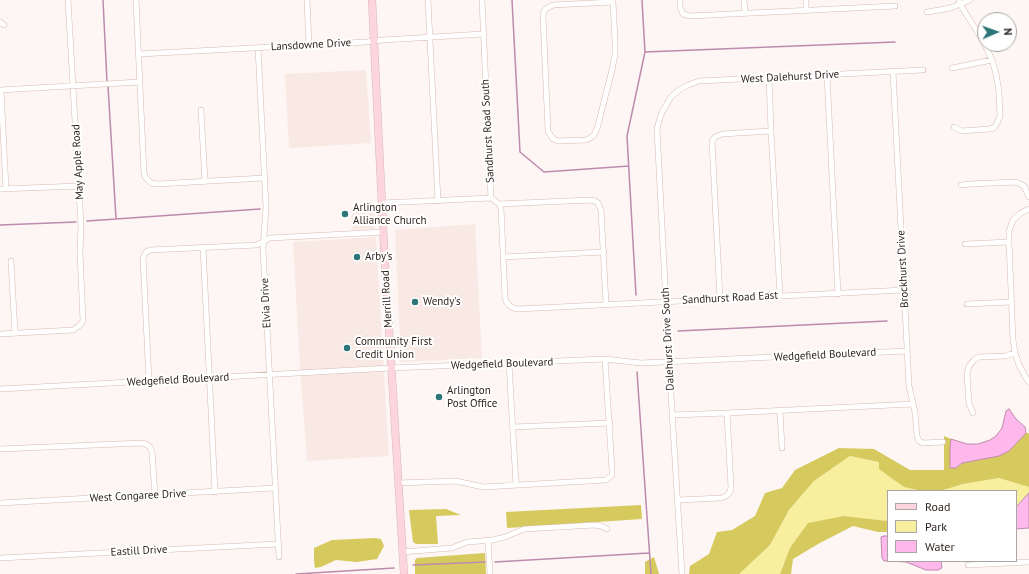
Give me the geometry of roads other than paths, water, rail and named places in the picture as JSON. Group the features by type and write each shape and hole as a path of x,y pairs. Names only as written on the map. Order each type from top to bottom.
{"main road":[{"name":"Merrill Road","path":"372,0 391,368 404,574"}],"street":[{"name":"May Apple Road","path":"15,333 73,330 81,324 83,316 81,225 68,0"},
{"path":"136,0 144,173 148,180 151,183 157,184 264,178"},
{"path":"307,0 310,45"},
{"path":"428,0 438,201"},
{"name":"Sandhurst Road South","path":"482,0 491,198 499,204"},
{"path":"680,0 680,7 683,14 690,16 895,6"},
{"path":"744,0 745,13"},
{"path":"806,0 806,10"},
{"path":"868,0 868,7"},
{"path":"927,12 945,10 960,2 970,0"},
{"path":"613,1 615,41 612,70 597,130 594,135 586,140 553,139 548,131 544,11 552,5 613,1"},
{"path":"954,127 961,131 994,128 998,123 1000,116 999,91 992,60 983,41 960,2"},
{"name":"Lansdowne Drive","path":"139,54 483,34"},
{"name":"Elvia Drive","path":"258,48 266,207 263,249 279,558"},
{"path":"952,68 992,60"},
{"name":"West Dalehurst Drive","path":"666,105 671,97 679,90 699,81 923,70"},
{"name":"Brockhurst Drive","path":"893,72 909,386 915,412 917,436 919,441 923,443 943,442"},
{"path":"827,75 838,294"},
{"path":"769,78 780,296"},
{"path":"6,189 1,90 140,82"},
{"name":"Dalehurst Drive South","path":"666,105 659,121 658,129 669,362 682,574"},
{"path":"201,110 205,181"},
{"path":"720,299 712,144 715,137 722,134 771,131"},
{"path":"962,185 1016,182 1024,186 1029,197"},
{"path":"0,190 79,186"},
{"path":"382,203 491,198"},
{"path":"604,252 503,256 501,208 499,204 590,200 598,203 601,210 604,252 606,304"},
{"path":"1029,209 1021,213 1014,220 1009,231 1013,340 1019,365 1029,382"},
{"path":"149,381 143,258 146,252 150,250 257,245 270,238 384,232"},
{"path":"964,244 1009,242"},
{"path":"202,247 215,492"},
{"name":"Sandhurst Road East","path":"503,256 506,301 513,308 518,309 904,290"},
{"path":"0,334 15,333 11,261"},
{"path":"967,304 1012,302"},
{"name":"Wedgefield Boulevard","path":"0,389 391,368 606,359 636,363 669,362 907,351"},
{"path":"973,413 969,404 967,374 969,366 974,360 980,358 1005,356 1015,353"},
{"path":"398,483 456,481 483,487 606,480 612,474 612,470 606,359"},
{"path":"509,364 516,485"},
{"path":"672,415 913,404"},
{"path":"780,411 782,448"},
{"path":"678,500 721,498 730,492 731,487 726,413"},
{"path":"513,427 610,423"},
{"path":"0,449 146,444 150,447 152,452 155,495"},
{"name":"West Congaree Drive","path":"0,503 275,488"},
{"path":"402,552 448,549 467,542 505,537 524,529 594,525 607,529"},
{"path":"488,540 490,574"},
{"name":"Eastill Drive","path":"0,558 278,544"},
{"path":"968,565 1029,562"}],"water":[{"path":"1009,409 1016,419 1025,427 1026,433 1009,451 999,456 962,463 956,468 950,468 951,439 967,444 978,444 990,440 996,436 1002,428 1006,411"},
{"path":"1029,493 1029,528 1017,529 1017,506"},
{"path":"887,536 887,561 884,561 882,558 881,537"},
{"path":"906,562 941,562 942,568 938,570 926,570"}],"waterway":[{"path":"103,0 107,82"},
{"path":"512,0 520,152 544,172 629,166"},
{"path":"642,0 645,52 895,42"},
{"path":"636,295 627,136 645,52"},
{"path":"108,86 116,219"},
{"path":"87,221 260,209"},
{"path":"0,225 76,222"},
{"path":"678,331 887,321"},
{"path":"637,372 651,574"},
{"path":"495,562 649,553"},
{"path":"413,565 485,562"},
{"path":"296,574 394,568"}],"place":[{"name":"Arlington Alliance Church","path":"345,214"},
{"name":"Arby's","path":"357,257"},
{"name":"Wendy's","path":"415,302"},
{"name":"Community First Credit Union","path":"347,348"},
{"name":"Arlington Post Office","path":"439,397"}]}
